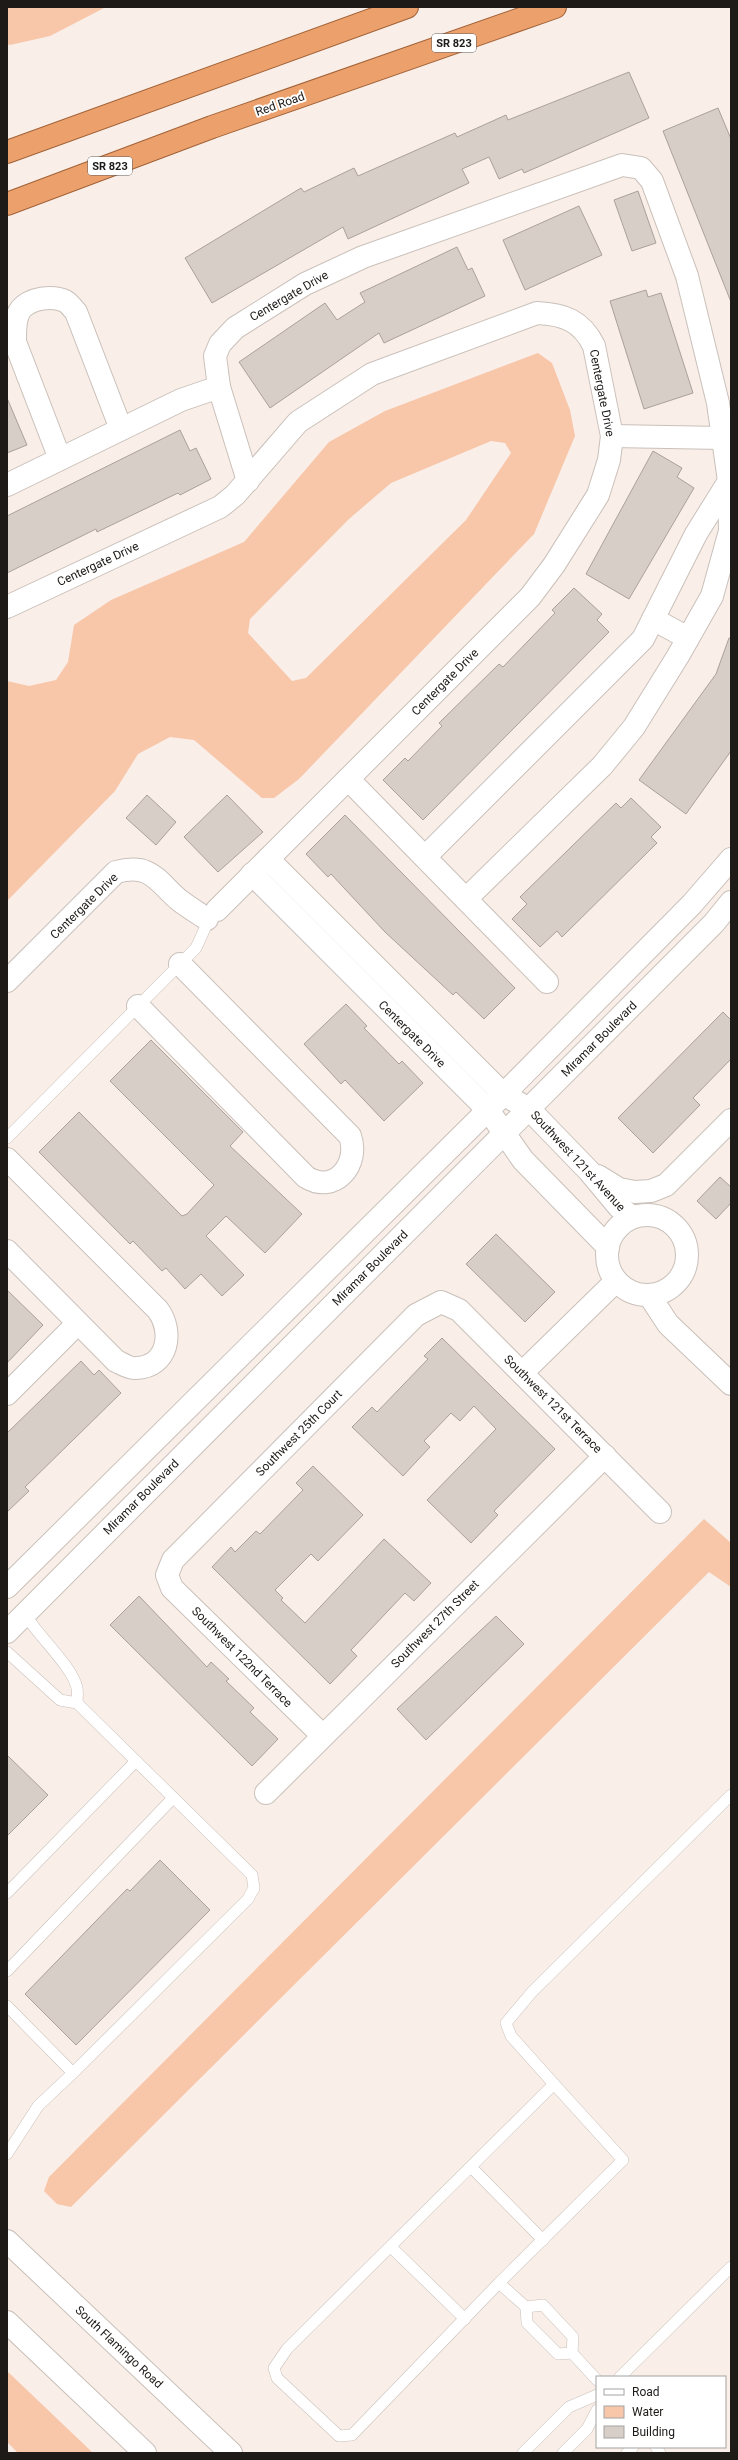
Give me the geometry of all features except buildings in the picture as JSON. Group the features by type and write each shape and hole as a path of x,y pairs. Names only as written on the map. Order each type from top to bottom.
{"highway":[{"path":"7,152 407,7"},
{"name":"Red Road","path":"7,204 212,127 555,7"}],"street":[{"name":"Centergate Drive","path":"248,481 219,387 215,356 220,344 235,328 305,284 363,257 622,165 641,168 652,181 687,276 718,402 729,481 730,531 712,596 634,727 602,766 466,899"},
{"path":"60,459 15,342 15,325 21,309 35,300 46,298 66,301 76,312 121,429"},
{"name":"Centergate Drive","path":"7,607 220,507 248,481 298,422 372,374 537,313 557,314 572,319 589,336 594,346 612,436 609,460 598,495 554,565 530,597 212,914 179,900 156,877 146,871 131,868 116,872 7,981"},
{"path":"7,485 181,400 219,387"},
{"path":"612,436 723,438"},
{"path":"425,857 643,639 696,534 729,481"},
{"path":"653,619 688,638"},
{"path":"348,779 547,982"},
{"name":"Centergate Drive","path":"268,859 343,950 488,1110"},
{"path":"7,1587 488,1110 692,904 731,859"},
{"name":"Centergate Drive","path":"252,874 343,950 503,1094"},
{"name":"Miramar Boulevard","path":"14,1620 529,1109 714,923 731,902"},
{"path":"138,1006 306,1177 316,1183 329,1182 342,1176 350,1163 354,1146 350,1136 180,964"},
{"name":"Southwest 121st Avenue","path":"503,1094 529,1109 589,1171 619,1207 632,1217"},
{"path":"488,1110 523,1160 608,1246"},
{"path":"589,1171 619,1189 635,1192 650,1191 666,1185 731,1120"},
{"path":"7,1159 158,1310 164,1318 167,1346 161,1358 151,1364 135,1368 116,1361 7,1251"},
{"path":"658,1216 666,1185"},
{"path":"645,1214 658,1216 670,1221 679,1230 685,1240 688,1253 686,1266 681,1277 672,1286 661,1292 649,1295 636,1294 625,1289 616,1280 608,1264 608,1246 617,1229 632,1217 645,1214"},
{"path":"523,1372 616,1280"},
{"path":"649,1295 668,1324 731,1384"},
{"name":"Southwest 121st Terrace","path":"441,1302 459,1310 523,1372 660,1512"},
{"name":"Southwest 25th Court","path":"167,1575 173,1560 416,1315 441,1302"},
{"path":"7,1394 78,1323"},
{"name":"Southwest 27th Street","path":"266,1793 605,1456"},
{"name":"Southwest 122nd Terrace","path":"167,1575 172,1588 322,1736"},
{"name":"South Flamingo Road","path":"7,2241 231,2453"},
{"path":"7,2322 145,2453"}],"lane":[{"path":"7,1138 180,964 202,938 212,914"},
{"path":"14,1620 37,1634 73,1678 77,1688 76,1704"},
{"path":"7,1652 54,1696 60,1700 76,1704 136,1761 252,1875 254,1888 248,1899 38,2106 7,2154"},
{"path":"7,1893 136,1761"},
{"path":"554,2084 287,2349 274,2368 277,2378 339,2436 352,2435 465,2318 624,2160 511,2036 506,2023 532,1992 731,1795"},
{"path":"7,1972 173,1798"},
{"path":"7,2006 73,2073"},
{"path":"472,2167 543,2240"},
{"path":"391,2247 465,2318"},
{"path":"621,2376 731,2267"},
{"path":"499,2284 526,2307 527,2323 558,2354 572,2353"},
{"path":"526,2307 543,2305 573,2338 572,2353 596,2379"},
{"path":"523,2453 570,2406 596,2395"},
{"path":"563,2453 587,2429 596,2412"}],"water":[{"path":"7,7 106,7 50,36 10,45 7,44"},
{"path":"538,353 552,363 570,410 575,436 534,534 299,779 274,798 262,798 194,740 170,737 138,754 115,791 7,901 7,681 29,686 56,680 68,662 74,625 111,600 244,542 329,442 385,411","holes":["491,441 505,443 511,453 466,520 306,678 292,681 248,633 250,619 349,519 391,483"]},
{"path":"704,1519 731,1543 731,1587 709,1572 71,2207 57,2204 44,2191 49,2177"},
{"path":"7,2371 93,2453 18,2453 7,2442"}]}
